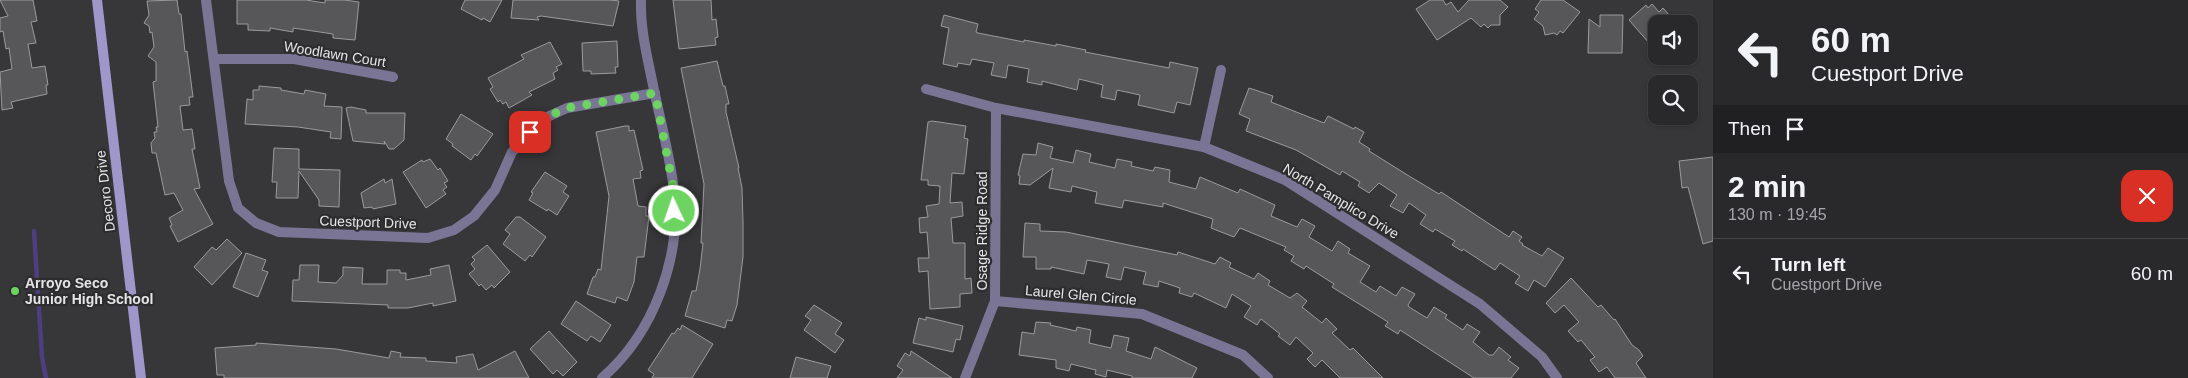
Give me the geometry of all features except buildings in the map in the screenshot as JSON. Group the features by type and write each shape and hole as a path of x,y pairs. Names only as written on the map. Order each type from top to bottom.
{"main road":[{"name":"Decoro Drive","path":"97,0 141,378"}],"street":[{"name":"Cuestport Drive","path":"206,0 229,181 238,208 256,223 279,232 428,238 454,230 474,216 495,190 512,152 545,118 567,108 655,93"},
{"path":"602,378 626,353 646,324 660,294 669,262 674,230 674,191 644,39 641,0"},
{"name":"Woodlawn Court","path":"214,59 294,59 393,77"},
{"path":"1204,147 1220,70"},
{"name":"North Pamplico Drive","path":"926,89 996,108 1204,147 1285,180 1480,304 1542,357 1557,378"},
{"name":"Osage Ridge Road","path":"964,378 995,301 996,108"},
{"name":"Laurel Glen Circle","path":"995,301 1142,314 1243,356 1268,378"}],"waterway":[{"path":"34,231 42,357 46,378"}],"place":[{"name":"Arroyo Seco Junior High School","path":"15,291"}],"route":[{"path":"530,132 545,118 567,108 655,93 674,191 674,211"}]}
